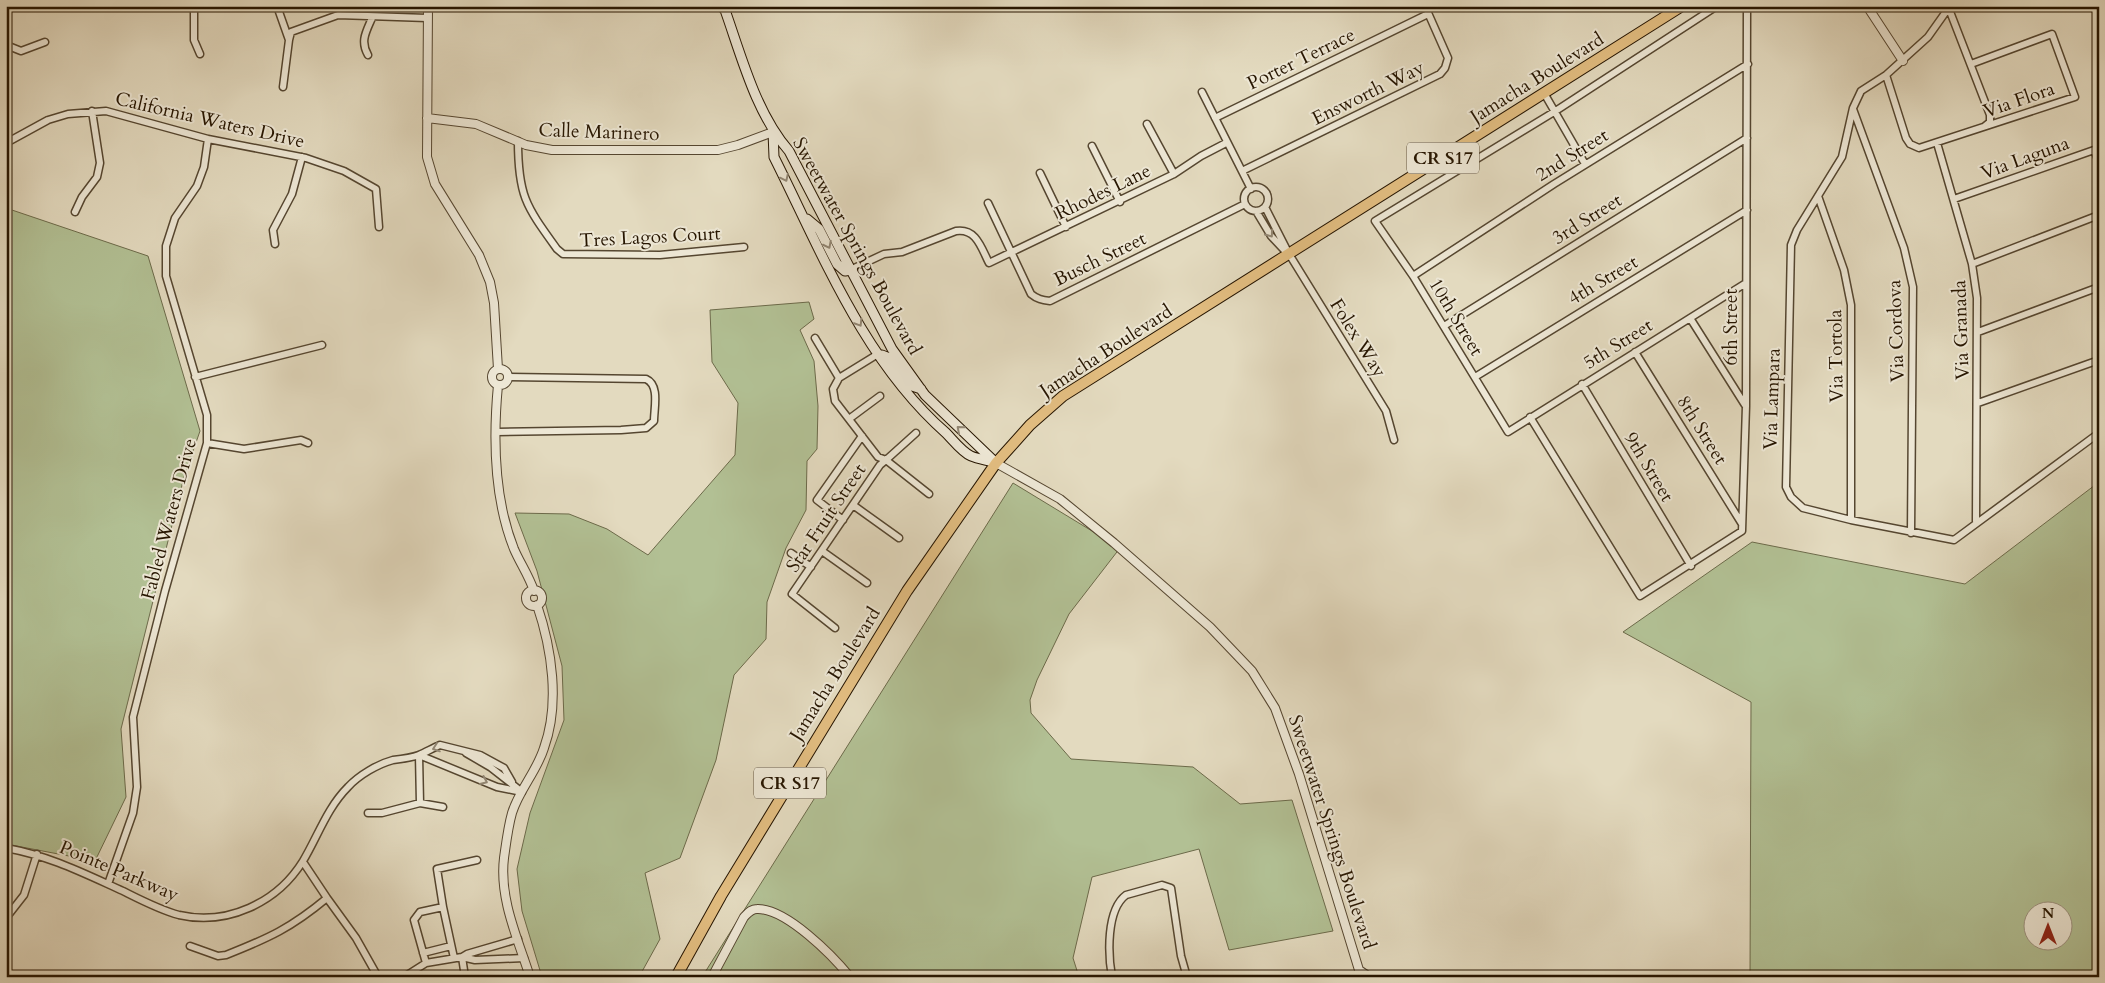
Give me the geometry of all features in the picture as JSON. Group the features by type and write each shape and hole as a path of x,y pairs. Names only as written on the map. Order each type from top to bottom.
{"main road":[{"name":"Jamacha Boulevard","path":"676,977 721,896 907,591 996,463 1030,425 1063,396 1682,6"},
{"name":"Sweetwater Springs Boulevard","path":"724,7 739,50 773,132 789,151 892,349 922,390 949,420 996,463"},
{"name":"Sweetwater Springs Boulevard","path":"773,132 774,157 851,310 878,354 915,404 933,422 970,456 996,463"},
{"path":"804,218 819,228 837,264 845,271 850,270"},
{"path":"878,354 887,357 909,385 922,390"}],"street":[{"path":"194,6 194,40 200,54"},
{"path":"277,6 289,40"},
{"path":"428,6 426,157 435,184 479,256 490,282 494,304 498,369 492,377 498,385 497,466 500,500 514,549 534,591 542,596 537,605 543,622 551,670 552,717 544,749 512,813 504,860 505,900 530,977"},
{"name":"Ensworth Way","path":"1242,171 1440,74 1445,68 1448,58 1425,6"},
{"path":"1554,112 1717,6"},
{"name":"6th Street","path":"1743,525 1746,406 1747,6"},
{"path":"1867,6 1903,61"},
{"path":"1950,8 1990,115 1990,122 1984,127"},
{"name":"Via Lampara","path":"1950,8 1928,37 1903,61 1886,75 1861,91 1852,108 1842,157 1791,245 1785,481 1791,497 1803,508 1911,533 1954,540 1976,521 2099,433"},
{"path":"283,87 291,32 338,15 350,14 372,18 428,18"},
{"name":"Porter Terrace","path":"1215,118 1428,14"},
{"path":"368,55 363,47 364,38 372,18"},
{"name":"Via Flora","path":"1886,75 1910,144 1919,148 2075,97 2052,34 1971,64"},
{"path":"6,45 20,51 45,42"},
{"name":"2nd Street","path":"1413,276 1585,164 1748,64"},
{"path":"1202,92 1226,143 1251,189"},
{"path":"1544,94 1585,164"},
{"name":"Via Cordova","path":"1852,108 1904,248 1913,287 1911,533"},
{"path":"76,212 82,197 97,177 100,163 92,111"},
{"name":"California Waters Drive","path":"6,142 48,120 68,114 106,111 208,139 302,157 344,171 376,189 379,227"},
{"name":"10th Street","path":"1508,432 1413,276 1375,221 1554,112"},
{"name":"Calle Marinero","path":"426,118 476,124 518,141 552,150 718,150 773,132"},
{"path":"1147,124 1174,174"},
{"name":"3rd Street","path":"1444,326 1747,138"},
{"name":"Fabled Waters Drive","path":"108,884 133,813 137,787 133,717 165,591 207,443 207,415 166,276 166,246 175,218 197,186 204,167 208,139"},
{"name":"Tres Lagos Court","path":"518,141 518,174 524,198 530,211 557,249 563,254 660,255 744,247"},
{"name":"Rhodes Lane","path":"850,270 884,254 902,252 965,229 971,232 979,242 989,263 1120,202 1174,174 1201,156 1226,143"},
{"name":"Via Granada","path":"1937,143 1972,264 1978,332 1976,521"},
{"path":"1092,146 1120,202"},
{"name":"Via Laguna","path":"1954,199 2094,150 2099,162"},
{"path":"275,244 273,230 292,194 302,157"},
{"path":"1040,173 1066,227"},
{"path":"1260,188 1266,194 1265,207 1289,254 1271,236 1256,211 1245,204 1245,195 1251,189 1260,188"},
{"name":"Via Tortola","path":"1818,196 1838,251 1851,305 1851,520"},
{"name":"Busch Street","path":"988,204 1031,294 1038,299 1050,300 1245,204"},
{"path":"1256,211 1265,207"},
{"name":"4th Street","path":"1475,377 1747,210"},
{"path":"1972,264 2099,215"},
{"name":"Folex Way","path":"1289,254 1386,411 1394,440"},
{"name":"5th Street","path":"1508,432 1746,283"},
{"path":"1978,332 2099,287"},
{"path":"1690,318 1746,406"},
{"path":"815,338 838,378 878,354"},
{"path":"195,377 322,345"},
{"name":"8th Street","path":"1635,352 1743,525"},
{"path":"1978,402 2099,360"},
{"path":"498,369 505,370 509,377"},
{"path":"498,385 506,383 509,377"},
{"path":"497,432 621,430 646,428 654,421 654,388 652,382 646,379 509,377"},
{"name":"Star Fruit Street","path":"835,628 792,594 880,465 886,460 878,457 835,401 833,389 838,378"},
{"name":"9th Street","path":"1582,384 1691,566"},
{"path":"849,419 880,396"},
{"path":"1530,417 1640,596 1736,537 1742,531 1743,525"},
{"path":"916,433 886,460 929,494"},
{"path":"843,520 817,500 862,436"},
{"path":"207,443 244,449 301,440 308,443"},
{"name":"Sweetwater Springs Boulevard","path":"996,463 1060,499 1114,543 1210,627 1252,671 1275,708 1299,774 1359,970 1368,976"},
{"path":"853,505 899,538"},
{"path":"822,551 867,583"},
{"path":"791,553 811,567"},
{"name":"Pointe Parkway","path":"6,848 37,854 62,862 170,912 191,917 214,917 236,913 265,900 290,879 303,862 329,810 348,786 373,768 390,761 419,755 440,744 454,746 490,767 512,782 522,792"},
{"path":"420,803 419,755 497,787 522,792"},
{"path":"368,813 382,813 420,803 443,807"},
{"path":"6,918 24,895 37,854"},
{"path":"454,958 436,869 477,860"},
{"path":"303,862 356,938 378,977"},
{"path":"1112,977 1109,948 1114,914 1122,898 1126,895 1162,885 1172,888 1181,956 1187,977"},
{"path":"190,946 212,955 226,955 272,937 298,922 327,898"},
{"path":"426,962 414,920 415,916 420,912 443,907"},
{"path":"712,977 744,917 750,911 758,909 788,921 814,938 850,977"},
{"path":"404,977 426,962 462,957 485,948 518,939"},
{"path":"423,953 451,946"},
{"path":"485,948 488,960"},
{"path":"462,957 468,960 524,958"},
{"path":"462,957 465,977"},
{"path":"1368,976 1398,977"}],"green space":[{"path":"6,208 148,256 200,431 184,477 121,729 126,797 95,861 6,844"},
{"path":"809,302 814,319 800,330 814,361 818,406 817,449 807,461 806,510 786,548 767,602 766,639 734,675 716,760 680,858 645,873 660,939 639,977 542,977 522,911 517,869 530,813 564,720 562,666 537,571 515,513 569,514 607,529 648,555 735,455 738,403 712,362 710,310"},
{"path":"2099,482 2099,977 1750,977 1751,702 1623,632 1752,542 1965,584"},
{"path":"1013,483 1120,548 1069,614 1037,680 1030,700 1031,713 1071,759 1193,767 1240,804 1292,800 1333,931 1229,950 1199,849 1092,877 1073,958 1079,977 702,977"}]}
